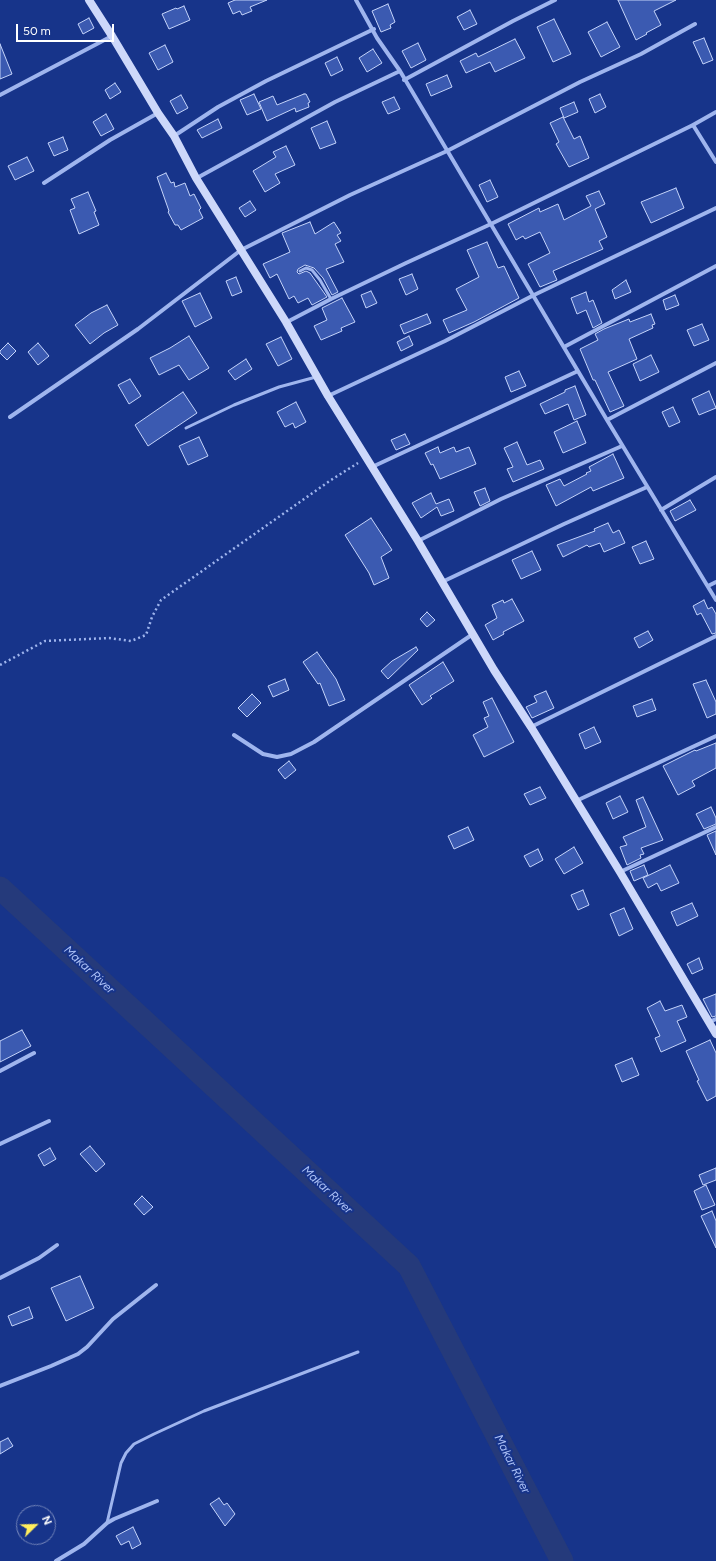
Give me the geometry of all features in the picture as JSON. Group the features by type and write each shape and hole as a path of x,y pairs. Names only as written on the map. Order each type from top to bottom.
{"street":[{"path":"89,0 158,113 174,136 196,178 286,322 328,396 418,541 441,582 712,1020 716,1034"},
{"path":"356,0 374,29 377,38 400,71 404,80 534,294 622,446 716,600"},
{"path":"404,80 512,21 555,0"},
{"path":"10,417 138,329 241,250 350,195 447,151 580,82 641,54 695,24"},
{"path":"174,136 218,107 266,81 374,29"},
{"path":"0,95 112,36"},
{"path":"196,178 335,102 400,71"},
{"path":"286,322 332,298 491,224 693,125 716,112"},
{"path":"44,183 110,140 158,113"},
{"path":"693,125 716,162"},
{"path":"328,396 445,341 534,294 716,208"},
{"path":"564,347 716,266"},
{"path":"607,420 716,363"},
{"path":"372,467 578,372"},
{"path":"418,541 501,499 622,446"},
{"path":"661,510 716,476"},
{"path":"441,582 647,487"},
{"path":"708,586 716,582"},
{"path":"234,735 263,754 277,757 291,754 314,742 473,634"},
{"path":"531,727 716,636"},
{"path":"576,801 716,736"},
{"path":"620,872 716,827"},
{"path":"0,1071 34,1053"},
{"path":"0,1144 49,1121"},
{"path":"0,1278 39,1258 57,1245"},
{"path":"0,1386 78,1354 87,1347 113,1319 156,1285"},
{"path":"56,1561 84,1544 107,1523 157,1501"}],"lane":[{"path":"300,271 306,268 312,270 332,298"},
{"path":"186,428 234,405 279,387 318,376"},
{"path":"107,1523 121,1464 126,1453 134,1444 204,1412 358,1352"}],"path":[{"path":"0,665 45,641 109,638 131,641 146,635 160,600 331,480 367,458"}],"building":[{"path":"235,0 267,0 250,7 252,11 242,15 240,11 233,14 228,3"},
{"path":"618,0 676,0 654,11 661,25 636,40"},
{"path":"388,4 395,22 390,25 391,28 381,32 372,11"},
{"path":"184,6 190,20 169,29 162,14"},
{"path":"470,10 477,24 464,30 457,17"},
{"path":"89,18 94,28 83,34 78,24"},
{"path":"554,19 571,54 553,62 537,27"},
{"path":"607,22 620,47 601,57 588,32"},
{"path":"704,38 713,60 703,64 693,42"},
{"path":"515,39 525,58 495,72 490,62 466,73 460,61 476,53 478,57"},
{"path":"418,43 426,60 411,68 402,51"},
{"path":"0,44 12,74 0,79"},
{"path":"165,45 173,62 158,70 149,53"},
{"path":"373,49 382,63 367,72 359,58"},
{"path":"337,57 343,70 331,76 325,63"},
{"path":"447,75 452,87 431,96 426,84"},
{"path":"115,83 121,92 110,99 105,90"},
{"path":"254,94 261,109 247,115 240,100"},
{"path":"306,94 310,102 308,103 309,107 296,112 295,108 267,121 259,102 273,96 277,105"},
{"path":"600,94 606,107 595,113 589,99"},
{"path":"181,95 188,108 177,114 170,101"},
{"path":"394,97 400,109 388,114 382,102"},
{"path":"574,102 578,112 564,118 560,108"},
{"path":"106,114 114,129 101,136 93,122"},
{"path":"563,117 574,139 580,136 589,158 569,167 556,144 559,142 550,123"},
{"path":"218,119 222,128 202,138 197,130"},
{"path":"327,121 336,143 320,149 311,128"},
{"path":"63,137 68,150 54,156 48,143"},
{"path":"286,146 295,165 275,174 280,183 265,192 253,171 276,157 273,152"},
{"path":"27,157 34,171 15,180 8,166"},
{"path":"166,173 171,183 174,182 175,187 185,183 190,196 194,194 201,208 199,210 203,218 181,230 178,225 175,225 168,212 169,211 157,177"},
{"path":"490,180 498,197 487,202 479,185"},
{"path":"676,188 684,208 651,223 641,202"},
{"path":"599,191 605,204 595,209 607,237 599,241 603,249 553,271 557,280 540,287 528,264 550,253 540,232 525,239 523,236 516,240 508,224 539,208 540,212 558,204 564,220 591,206 586,196"},
{"path":"88,192 96,211 94,212 99,225 79,234 70,210 75,208 71,199"},
{"path":"250,201 256,210 245,217 239,208"},
{"path":"310,222 315,234 334,222 341,233 337,235 341,241 335,244 344,262 326,269 338,292 332,295 323,278 314,268 305,265 298,269 297,272 299,274 306,271 310,273 327,297 312,305 308,298 298,303 294,296 289,299 277,274 270,278 263,264 290,252 282,233"},
{"path":"487,242 498,268 504,266 519,298 474,322 449,333 443,320 467,310 456,289 479,277 467,250"},
{"path":"412,274 418,289 406,295 399,279"},
{"path":"236,277 242,292 232,296 226,281"},
{"path":"626,280 631,292 615,299 612,290"},
{"path":"371,291 377,303 366,308 361,295"},
{"path":"586,292 589,302 593,300 602,323 593,328 586,310 577,314 571,298"},
{"path":"200,293 212,318 195,327 182,301"},
{"path":"675,295 679,305 666,310 663,300"},
{"path":"342,298 355,322 341,328 342,331 321,340 314,326 327,320 322,308"},
{"path":"107,305 118,325 104,333 90,344 75,325 91,313"},
{"path":"427,314 431,323 404,334 400,325"},
{"path":"651,314 655,324 652,325 653,328 629,339 637,359 608,372 624,406 610,412 595,380 593,380 580,349 598,340 595,334 604,329 629,319 630,322"},
{"path":"702,324 709,340 694,346 687,330"},
{"path":"189,336 209,368 189,380 179,365 159,375 150,358"},
{"path":"409,336 413,345 401,351 397,342"},
{"path":"281,337 292,359 278,366 266,344"},
{"path":"8,343 16,351 7,360 0,353 0,351"},
{"path":"38,343 49,356 38,365 28,352"},
{"path":"651,355 659,372 640,381 633,364"},
{"path":"246,359 252,369 235,380 228,371"},
{"path":"519,371 526,386 511,392 505,377"},
{"path":"130,379 141,396 129,404 118,385"},
{"path":"575,386 586,415 574,420 568,404 545,414 540,404"},
{"path":"709,391 716,408 699,415 692,399"},
{"path":"183,392 197,413 148,446 135,425"},
{"path":"296,402 306,422 295,428 293,423 285,427 277,412"},
{"path":"673,407 680,422 669,427 662,412"},
{"path":"577,421 586,443 563,453 554,432"},
{"path":"405,434 410,444 396,450 391,440"},
{"path":"199,437 208,456 188,465 179,446"},
{"path":"517,442 527,465 540,460 544,469 513,482 507,469 513,467 504,448"},
{"path":"438,447 440,453 454,447 456,452 469,447 476,464 440,479 433,464 431,465 425,453"},
{"path":"613,454 624,478 593,491 591,487 556,506 546,485 560,479 564,486 587,474 586,473 591,471 589,467"},
{"path":"485,488 490,501 480,506 474,492"},
{"path":"431,493 436,504 449,499 454,511 441,516 437,507 421,518 412,503"},
{"path":"690,500 696,510 675,521 670,511"},
{"path":"371,518 392,550 381,557 389,578 374,585 369,573 345,535"},
{"path":"608,523 613,533 619,530 625,543 604,552 600,543 589,547 587,545 563,557 557,545 595,531 594,529"},
{"path":"646,541 654,559 640,564 632,547"},
{"path":"532,551 541,570 521,579 512,560"},
{"path":"512,599 524,621 503,632 504,634 493,640 485,625 497,618 492,605 503,600 504,603"},
{"path":"704,600 708,609 712,607 716,614 716,633 712,634 701,613 697,615 693,606"},
{"path":"427,612 435,620 427,627 420,619"},
{"path":"648,631 653,640 639,648 634,638"},
{"path":"416,647 418,650 388,679 381,671 392,661"},
{"path":"317,652 336,679 345,700 329,706 320,683 318,684 303,662"},
{"path":"443,662 454,681 430,696 432,698 422,705 409,685"},
{"path":"285,679 289,690 273,697 268,686"},
{"path":"706,680 716,702 716,714 707,718 693,684"},
{"path":"546,691 554,708 532,718 526,707 537,702 534,696"},
{"path":"252,694 261,703 247,717 238,708"},
{"path":"492,698 514,742 484,757 473,735 488,727 484,718 489,716 483,702"},
{"path":"652,699 656,710 637,717 633,706"},
{"path":"594,727 601,742 585,749 579,734"},
{"path":"716,743 716,768 692,781 695,786 678,795 663,766 695,750 696,751"},
{"path":"289,761 296,770 285,779 278,770"},
{"path":"540,787 546,798 530,805 524,794"},
{"path":"620,796 628,812 613,819 606,803"},
{"path":"643,797 663,840 641,848 644,854 640,855 641,858 627,865 620,847 627,845 623,837 646,827 636,800"},
{"path":"711,807 716,818 716,824 704,829 696,814"},
{"path":"468,827 474,840 454,849 448,836"},
{"path":"716,831 716,855 707,835"},
{"path":"574,847 583,863 564,874 555,859"},
{"path":"538,849 543,860 530,867 524,856"},
{"path":"644,865 648,875 634,881 630,871"},
{"path":"670,865 679,883 661,891 657,883 648,888 643,878"},
{"path":"583,890 589,905 578,910 571,895"},
{"path":"692,903 698,916 677,926 671,912"},
{"path":"624,908 633,929 619,936 610,914"},
{"path":"699,958 703,969 692,974 687,964"},
{"path":"716,994 716,1016 712,1017 703,999"},
{"path":"660,1001 665,1011 682,1005 687,1017 677,1021 686,1041 661,1052 655,1038 660,1036 647,1008"},
{"path":"22,1030 31,1046 0,1062 0,1041"},
{"path":"710,1040 716,1053 716,1096 707,1101 697,1081 699,1080 686,1051"},
{"path":"632,1058 639,1075 622,1082 615,1065"},
{"path":"90,1146 105,1164 96,1172 80,1154"},
{"path":"50,1148 56,1159 44,1166 38,1155"},
{"path":"716,1168 716,1180 703,1185 699,1175"},
{"path":"706,1185 715,1205 702,1210 694,1191"},
{"path":"142,1196 153,1207 144,1215 134,1204"},
{"path":"712,1211 716,1221 716,1248 701,1216"},
{"path":"80,1276 94,1308 66,1321 51,1288"},
{"path":"29,1307 33,1318 12,1326 8,1316"},
{"path":"8,1438 13,1446 0,1454 0,1442"},
{"path":"219,1498 224,1505 227,1503 235,1514 225,1526 210,1504"},
{"path":"133,1527 141,1544 132,1549 129,1541 121,1545 116,1536"}],"waterway":[{"name":"Makar River","path":"0,888 409,1266 562,1561"}]}
